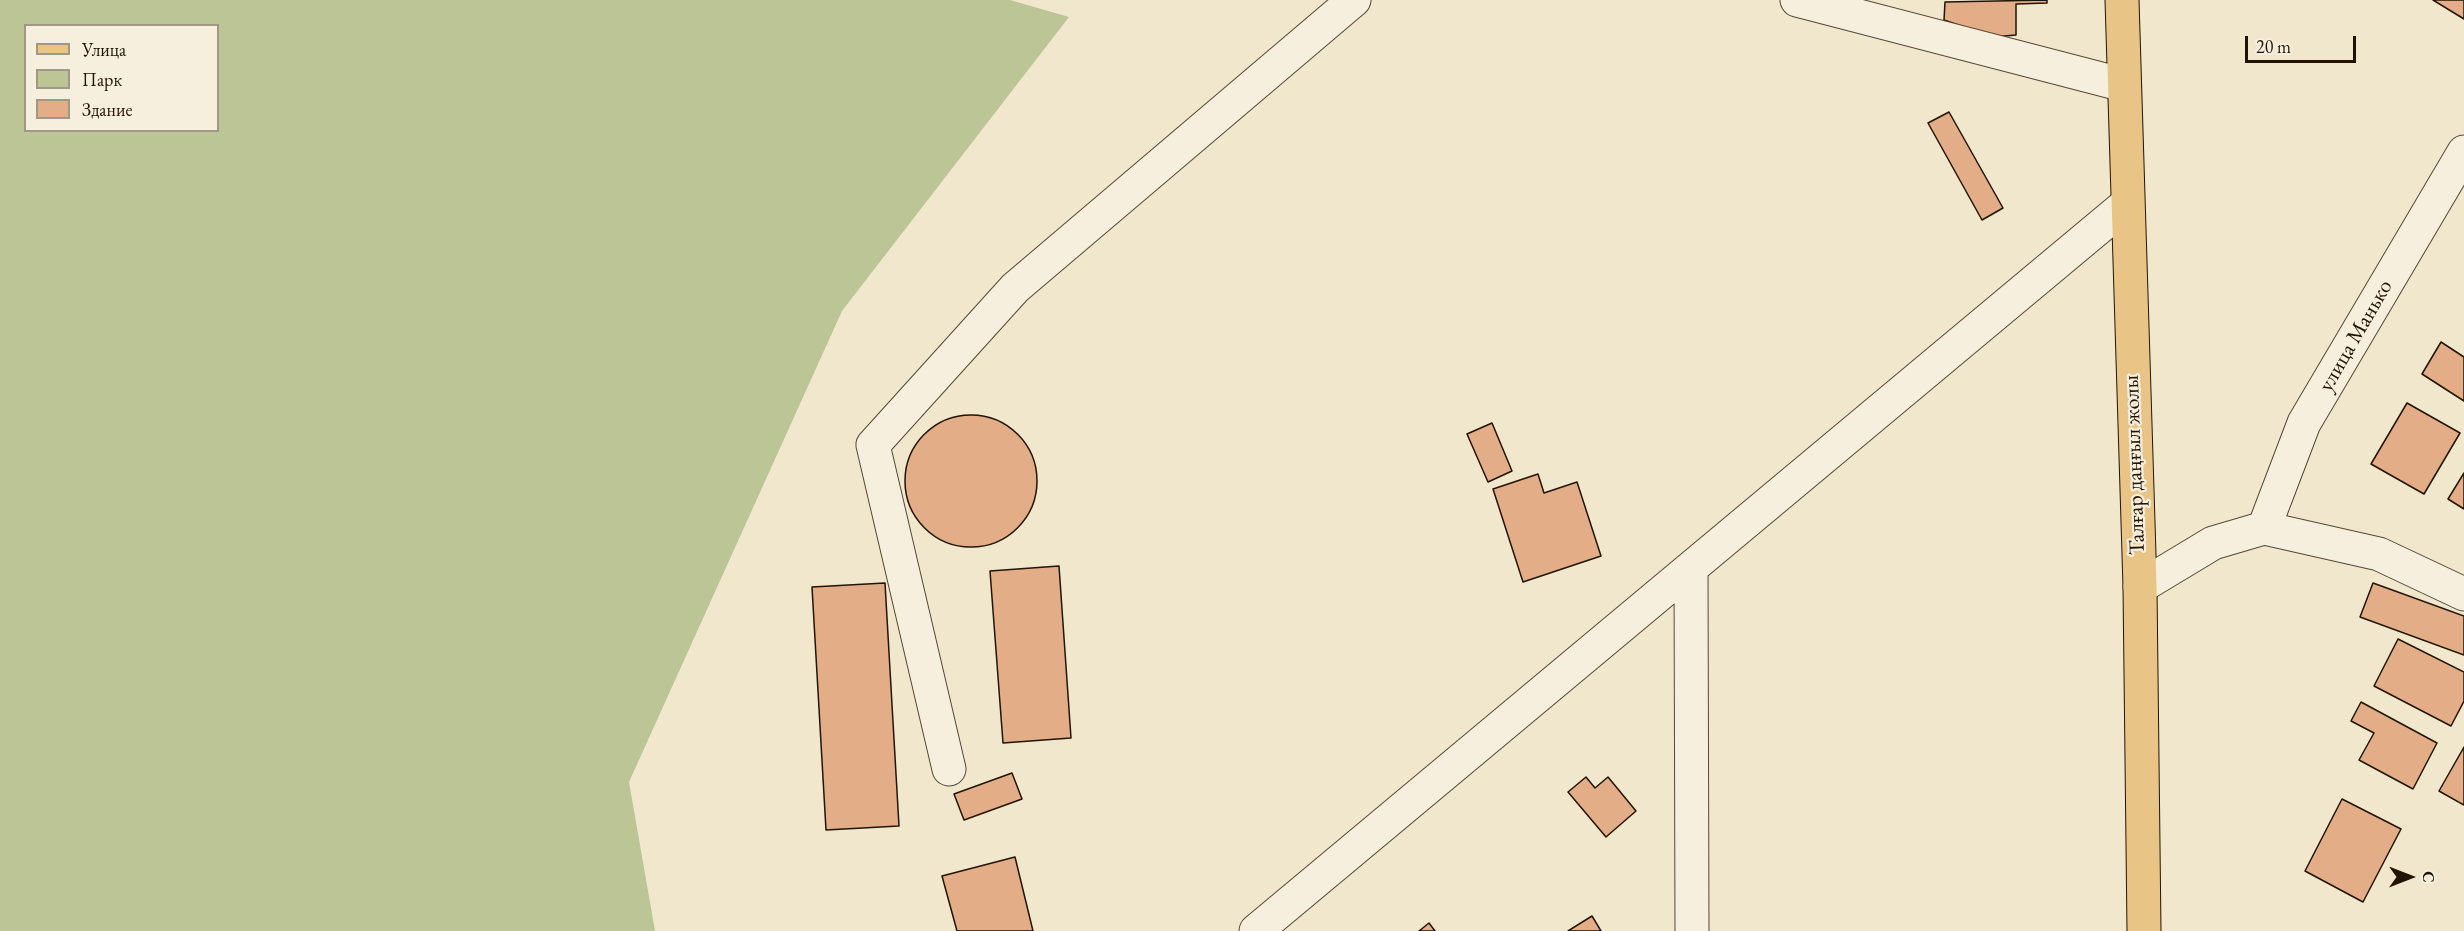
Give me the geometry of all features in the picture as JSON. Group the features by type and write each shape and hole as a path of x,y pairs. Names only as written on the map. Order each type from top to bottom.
{"main road":[{"name":"Талғар даңғыл жолы","path":"2122,0 2140,587 2144,931"}],"street":[{"path":"949,769 873,445 1015,288 1354,0"},
{"path":"1797,0 2124,85"},
{"name":"улица Манько","path":"2264,528 2304,423 2464,152"},
{"path":"1256,931 2127,204"},
{"path":"2140,587 2213,543 2264,528 2379,554 2464,594"},
{"path":"1691,568 1692,931"}],"green space":[{"path":"0,0 1010,0 1069,17 842,311 629,782 655,931 0,931"}],"building":[{"path":"2047,0 2047,3 2016,4 2016,35 1993,37 1944,20 1945,2"},
{"path":"2433,0 2464,0 2464,19"},
{"path":"1949,112 2003,208 1982,220 1928,123"},
{"path":"2441,342 2464,357 2464,401 2422,374"},
{"path":"2407,403 2460,433 2424,494 2371,464"},
{"path":"971,415 996,420 1018,434 1032,456 1037,481 1032,506 1018,528 996,542 971,547 946,542 924,528 910,506 905,481 910,456 924,434 946,420"},
{"path":"1492,423 1512,471 1488,482 1467,434"},
{"path":"2464,473 2464,509 2448,499"},
{"path":"1538,474 1544,493 1577,482 1601,556 1523,582 1493,489"},
{"path":"1059,566 1071,738 1003,743 990,571"},
{"path":"885,583 899,826 826,830 812,587"},
{"path":"2373,583 2464,616 2464,655 2360,617"},
{"path":"2398,639 2464,672 2464,701 2451,726 2374,686"},
{"path":"2361,702 2437,743 2413,789 2359,760 2374,733 2351,721"},
{"path":"2464,747 2464,805 2439,791"},
{"path":"1012,773 1022,799 964,820 954,794"},
{"path":"1586,777 1595,788 1608,777 1636,811 1606,837 1568,792"},
{"path":"2342,799 2401,829 2363,902 2305,871"},
{"path":"1015,857 1033,931 957,931 942,876"},
{"path":"1592,916 1601,931 1568,931"},
{"path":"1429,923 1435,931 1419,931"}]}
